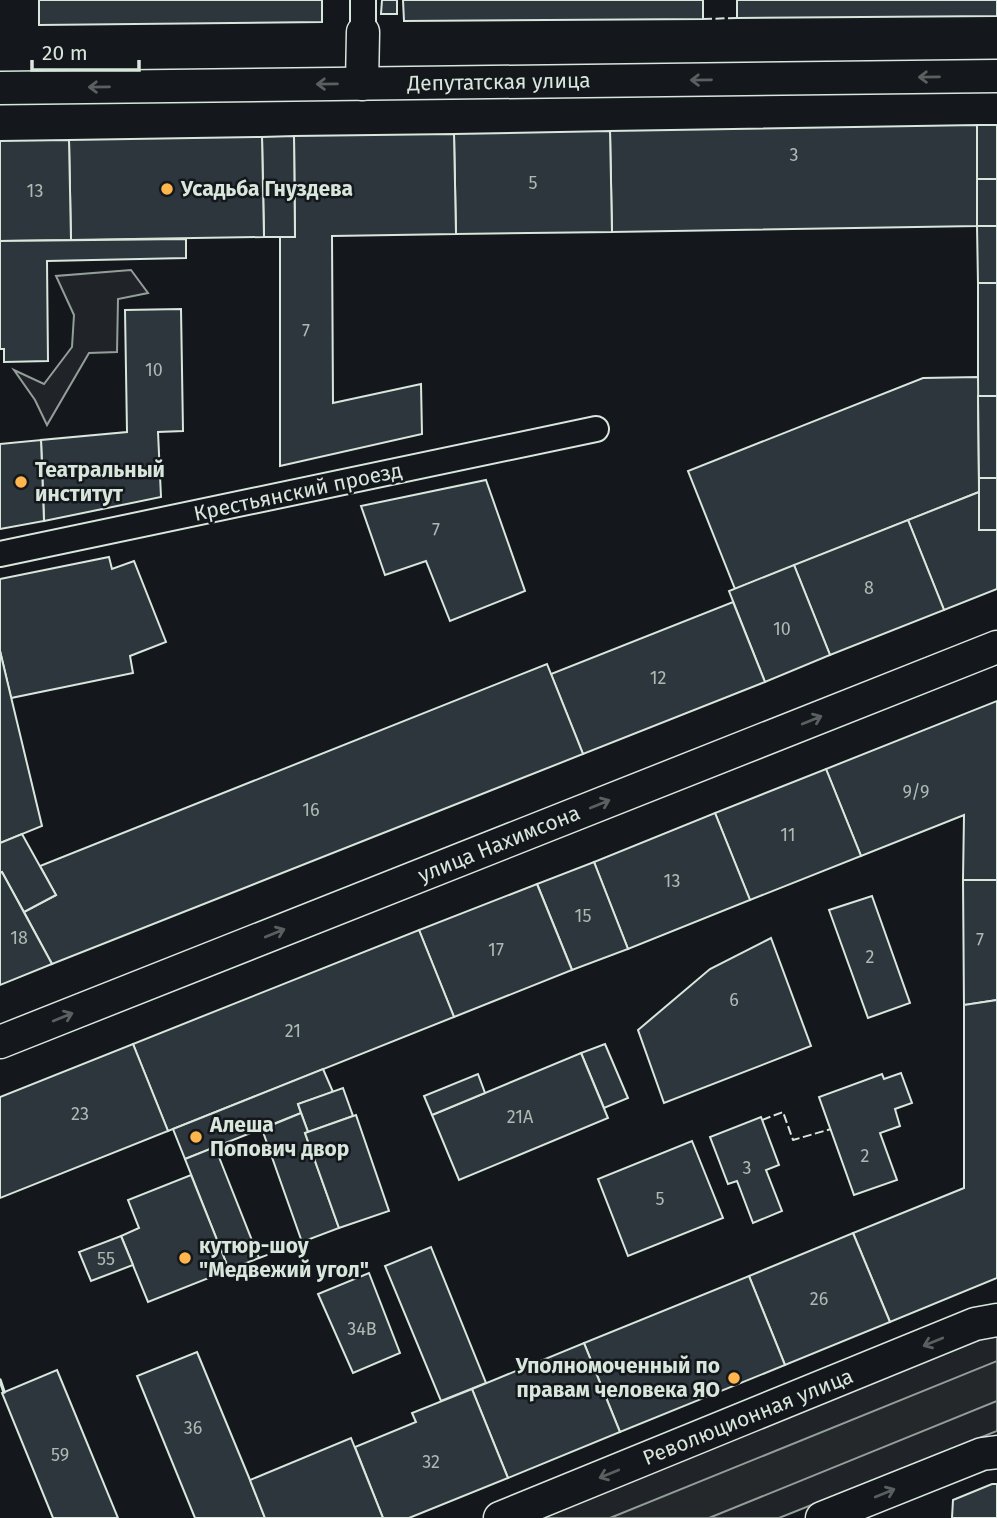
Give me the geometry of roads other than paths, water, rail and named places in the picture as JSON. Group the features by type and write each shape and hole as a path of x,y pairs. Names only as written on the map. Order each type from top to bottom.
{"street":[{"path":"362,84 363,0"},
{"name":"Депутатская улица","path":"0,88 997,76"},
{"name":"Крестьянский проезд","path":"0,554 596,429"},
{"name":"улица Нахимсона","path":"0,1042 997,647"},
{"name":"Революционная улица","path":"500,1518 975,1324 997,1320"},
{"path":"822,1518 982,1454 997,1452"}],"place":[{"name":"Усадьба Гнуздева","path":"167,189"},
{"name":"Театральный институт","path":"21,482"},
{"name":"Алеша Попович двор","path":"196,1137"},
{"name":"кутюр-шоу \"Медвежий угол\"","path":"185,1258"},
{"name":"Уполномоченный по правам человека ЯО","path":"734,1378"}]}
